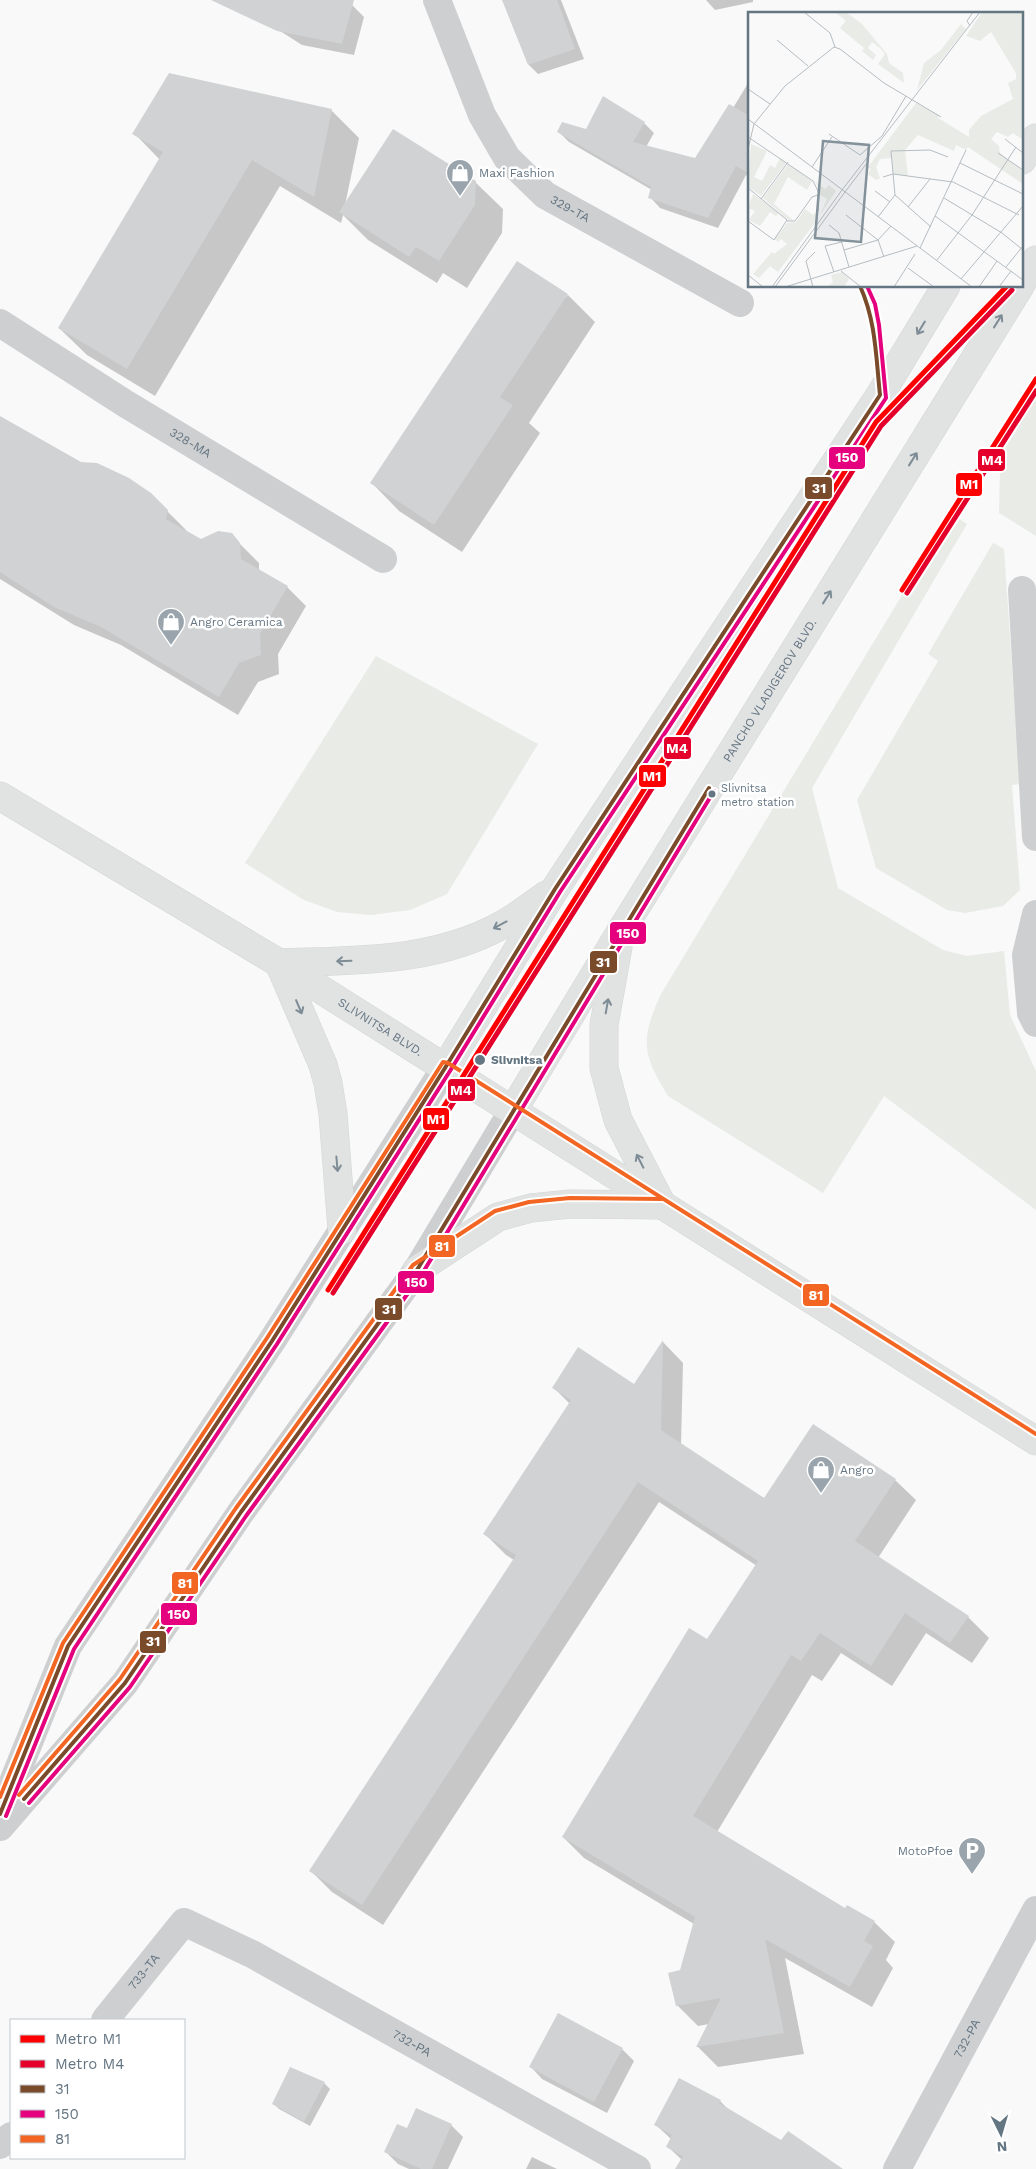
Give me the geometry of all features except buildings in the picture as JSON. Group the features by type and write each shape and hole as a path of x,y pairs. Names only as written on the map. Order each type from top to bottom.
{"main road":[{"path":"1024,157 1036,138"},
{"path":"1024,279 1036,260"},
{"path":"445,1068 555,889 880,395 945,288"},
{"name":"PANCHO VLADIGEROV BLVD.","path":"513,1110 620,931 1019,288"},
{"name":"SLIVNITSA BLVD.","path":"0,796 279,963 1036,1441"},
{"path":"342,1230 333,1114 328,1083 323,1065 279,963 385,960 447,949 502,925 555,889"},
{"path":"417,1270 498,1217 532,1208 570,1204 662,1205 618,1120 604,1068 604,1025 620,931"}],"street":[{"name":"329-ТА","path":"437,0 482,115 507,158 513,164 545,195 740,303"},
{"name":"328-МА","path":"0,323 126,404 383,559"},
{"path":"1022,590 1036,837"},
{"path":"1036,914 1031,954 1031,1013 1036,1023"},
{"path":"0,1814 68,1646 272,1340 445,1068"},
{"name":"PANCHO VLADIGEROV BLVD.","path":"0,1827 124,1683 241,1512 417,1270 513,1110"},
{"name":"732-РА","path":"897,2169 1036,1910"},
{"name":"732-РА","path":"184,1922 252,1954 637,2169"},
{"name":"733-ТА","path":"106,2019 184,1922"},
{"path":"0,2145 10,2137"}],"shaded area":[{"path":"1036,374 1036,536 999,513 1001,432"},
{"path":"951,514 967,524 812,788 838,888 943,950 967,956 1004,951 1010,1015 1036,1071 1036,1210 884,1096 823,1193 668,1096 653,1069 647,1046 650,1023 661,994"},
{"path":"993,543 1004,549 1020,784 1012,785 1020,890 1003,906 965,913 947,910 876,868 857,800 938,661 928,654"},
{"path":"376,656 538,744 447,894 410,910 371,915 337,912 304,900 245,863"}],"metro line":[{"name":"M1","path":"328,1290 876,422 1005,288"},
{"name":"M4","path":"333,1293 881,426 1012,290"},
{"name":"M1","path":"902,590 1036,379"},
{"name":"M4","path":"907,593 1036,391"}],"transit line":[{"name":"31","path":"0,1814 68,1646 272,1341 445,1068 555,889 880,395 872,326 861,288"},
{"name":"150","path":"6,1816 74,1649 277,1344 450,1071 560,892 886,398 879,325 875,304 868,288"},
{"name":"31","path":"24,1799 125,1683 241,1512 417,1270 709,788"},
{"name":"150","path":"29,1803 130,1687 246,1516 422,1274 714,791"},
{"name":"81","path":"0,1797 63,1643 267,1338 443,1062 448,1063 1036,1434"},
{"name":"81","path":"19,1795 120,1679 236,1508 413,1265 495,1211 529,1202 570,1198 662,1199"}],"place":[{"name":"Maxi Fashion","path":"460,197"},
{"name":"Angro Ceramica","path":"171,646"},
{"name":"Slivnitsa metro station","path":"712,794"},
{"name":"Slivnitsa","path":"480,1060"},
{"name":"Angro","path":"821,1494"},
{"name":"MotoPfoe","path":"972,1875"}]}
